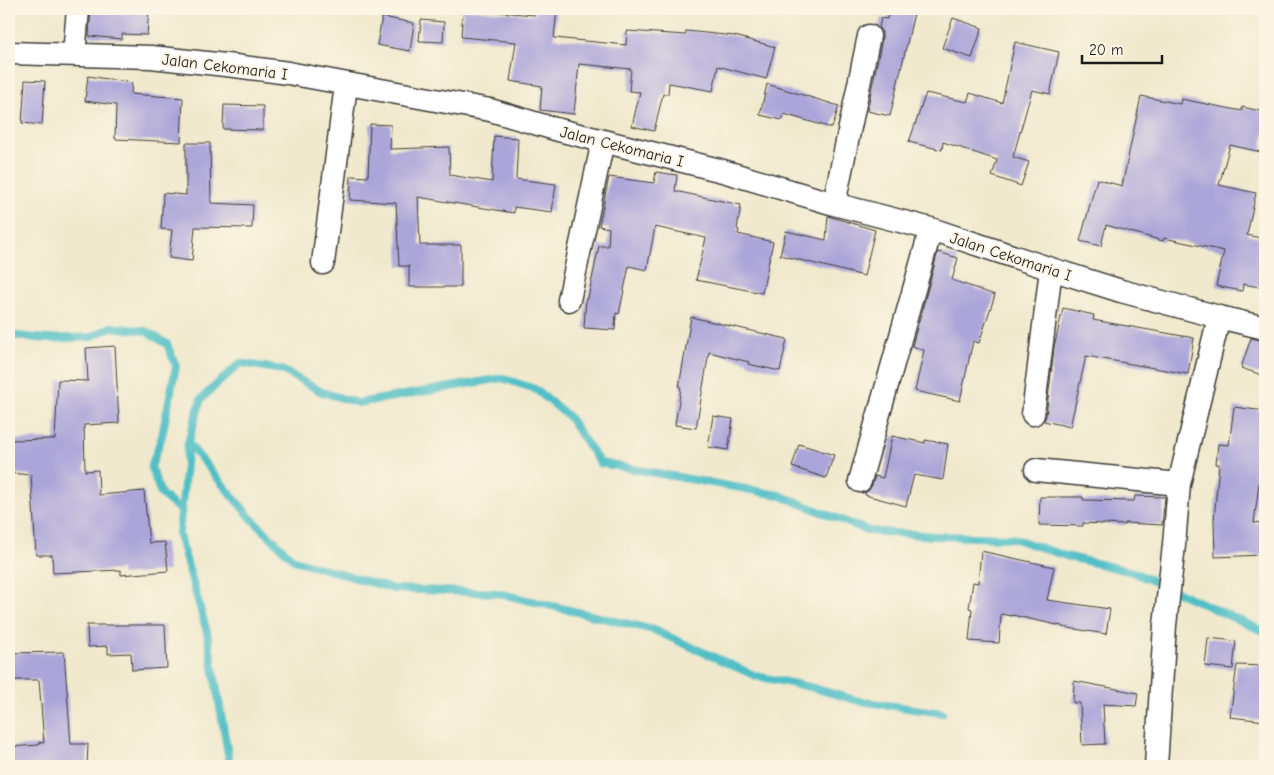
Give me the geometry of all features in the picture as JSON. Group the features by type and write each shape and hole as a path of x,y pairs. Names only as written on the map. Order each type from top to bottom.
{"street":[{"path":"74,55 78,9"},
{"path":"834,204 869,36"},
{"name":"Jalan Cekomaria I","path":"9,53 151,56 288,73 490,110 723,171 834,204 931,229 1121,291 1265,328"},
{"path":"323,263 346,84"},
{"path":"569,300 603,141"},
{"path":"860,481 931,229"},
{"path":"1033,414 1051,269"},
{"path":"1156,766 1165,625 1179,484 1219,317"},
{"path":"1036,470 1179,484"}],"building":[{"path":"91,9 149,9 147,35 122,34 122,39 89,36"},
{"path":"463,9 535,15 536,9 557,9 554,38 626,45 627,31 686,35 686,31 735,36 775,47 766,79 718,66 713,91 669,83 668,94 663,94 654,131 632,126 640,92 629,91 631,69 579,64 574,114 540,110 542,86 510,81 516,42 461,37"},
{"path":"890,9 915,9 890,116 867,111 882,39 882,32 879,28 881,18 887,19"},
{"path":"382,17 414,23 410,51 377,45"},
{"path":"953,18 982,28 972,58 942,48"},
{"path":"421,20 444,22 443,42 419,41"},
{"path":"1015,42 1059,52 1050,94 1032,90 1013,157 1029,162 1021,186 992,176 997,160 943,142 942,150 909,142 926,93 967,102 970,93 1002,103"},
{"path":"88,76 132,83 131,94 183,98 181,142 115,139 116,105 85,101"},
{"path":"25,80 45,81 42,125 22,123"},
{"path":"767,84 839,106 832,128 784,114 782,120 760,115"},
{"path":"1141,96 1180,104 1181,99 1242,111 1242,107 1265,112 1265,132 1261,152 1230,145 1219,185 1256,193 1247,235 1265,239 1265,288 1243,284 1242,291 1216,286 1224,251 1164,238 1163,241 1106,225 1101,246 1080,241 1097,179 1122,186"},
{"path":"224,105 263,106 263,130 223,129"},
{"path":"370,124 391,125 390,149 449,147 450,175 492,182 494,136 518,138 516,179 556,184 552,212 514,207 514,213 418,197 420,245 461,245 461,287 409,287 409,266 399,266 396,203 350,200 351,176 368,177"},
{"path":"186,143 210,143 211,203 253,205 252,228 195,227 192,261 169,258 172,230 161,229 163,193 186,195"},
{"path":"656,172 677,175 675,191 741,205 737,229 739,230 738,234 773,242 762,293 696,280 706,238 655,227 647,270 629,266 619,314 616,313 615,330 584,328 586,298 588,298 599,246 608,246 609,228 599,226 609,177 654,183"},
{"path":"828,216 875,230 864,276 780,255 786,231 826,240"},
{"path":"938,252 958,258 952,280 995,295 979,343 973,341 960,401 915,391 924,350 912,346"},
{"path":"1063,308 1094,315 1093,320 1194,338 1188,374 1086,356 1070,427 1044,421 1054,348"},
{"path":"691,317 787,339 780,371 748,364 749,362 709,352 696,428 675,425 681,388 679,387"},
{"path":"1251,338 1265,341 1265,376 1241,368"},
{"path":"115,346 119,423 84,425 85,471 98,470 99,495 144,491 149,543 165,542 168,571 121,575 121,570 53,573 52,555 36,555 31,475 9,473 9,440 55,439 58,380 88,381 86,348"},
{"path":"1234,407 1265,411 1263,449 1265,449 1265,469 1261,468 1254,523 1262,522 1263,555 1215,557 1214,520 1219,464 1216,464 1218,444 1229,445"},
{"path":"713,416 733,419 728,450 708,447"},
{"path":"892,436 925,443 925,440 948,444 943,480 914,475 906,506 865,495 872,485 875,476 883,478"},
{"path":"799,444 834,455 826,478 792,467"},
{"path":"1135,496 1165,497 1162,525 1083,523 1083,526 1039,525 1040,497 1083,497 1083,500 1134,501"},
{"path":"981,551 1054,567 1047,600 1110,609 1106,634 1001,614 999,643 969,641 972,609 969,608 973,582 978,583"},
{"path":"87,625 165,625 167,668 132,670 131,653 108,654 108,646 88,647"},
{"path":"1208,638 1236,641 1233,669 1205,666"},
{"path":"64,652 71,744 88,744 87,766 9,766 9,747 39,745 39,742 44,743 39,680 9,680 9,653"},
{"path":"1237,665 1265,666 1265,721 1230,717"},
{"path":"1074,681 1138,693 1136,706 1103,704 1105,744 1082,745 1080,703 1073,703"}],"waterway":[{"path":"9,335 47,339 91,337 111,327 146,331 167,344 176,366 162,436 151,467 161,494 181,511"},
{"path":"230,766 207,632 179,535 188,443 201,399 240,363 282,370 322,392 358,403 502,378 535,389 568,416 600,463 779,495 869,531 936,536 1012,538 1069,557 1133,572 1265,632"},
{"path":"188,443 250,517 294,560 393,589 497,593 654,630 756,676 810,687 859,701 942,713"}]}
